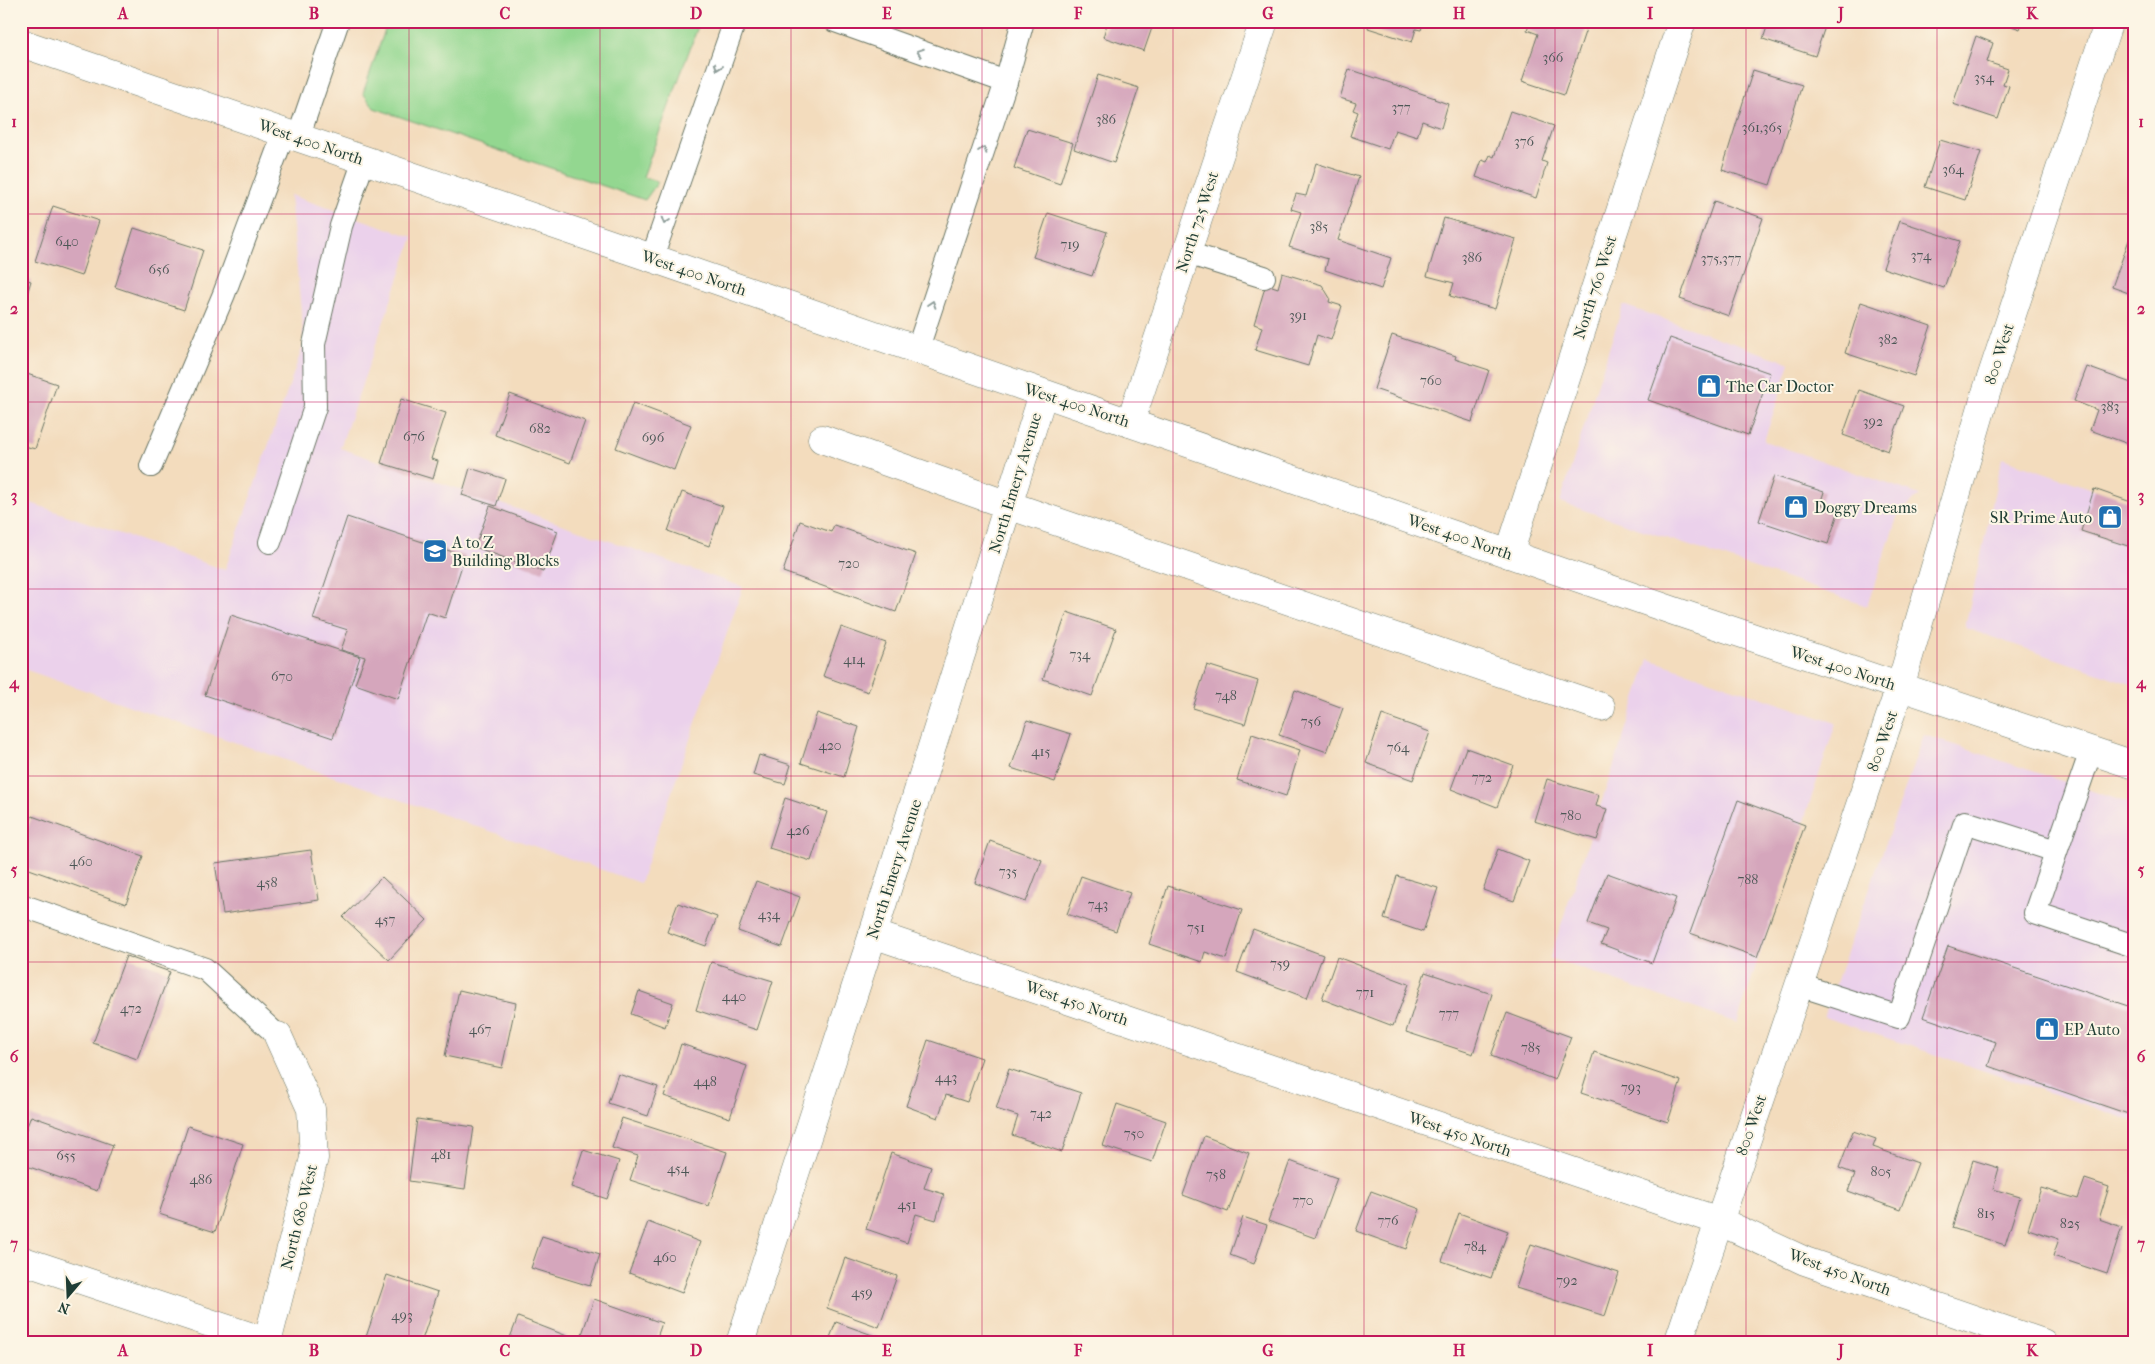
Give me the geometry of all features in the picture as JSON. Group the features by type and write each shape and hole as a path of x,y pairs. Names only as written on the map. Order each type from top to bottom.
{"street":[{"name":"North 725 West","path":"1130,423 1264,21"},
{"name":"North 760 West","path":"1509,554 1682,21"},
{"name":"800 West","path":"1678,1343 1900,686 1986,393 2108,21"},
{"name":"West 400 North","path":"21,43 652,258 1509,554 2134,765"},
{"name":"North Emery Avenue","path":"740,1343 874,934 1043,394"},
{"path":"822,439 1008,505 1601,707"},
{"name":"West 450 North","path":"874,934 1719,1221 1805,1261 2043,1343"},
{"name":"North 680 West","path":"267,1343 314,1158 310,1109 278,1036"},
{"path":"21,1260 267,1343"}],"lane":[{"path":"151,466 338,21"},
{"path":"652,258 735,21"},
{"path":"835,21 1006,82"},
{"path":"918,351 1006,82 1023,21"},
{"path":"270,542 315,408 314,344 341,226 364,160"},
{"path":"1187,253 1264,277"},
{"path":"2091,751 2035,913 2134,946"},
{"path":"1799,985 1899,1017 1965,822 2056,850"},
{"path":"21,905 205,969 278,1036"}],"shaded area":[{"name":"A to Z Building Blocks","path":"290,195 413,237 340,448 743,587 640,883 21,668 21,531 31,503 225,570 304,343"},
{"path":"1623,305 1790,363 1764,441 1920,495 1898,515 1867,606 1560,502"},
{"path":"2002,458 2134,503 2134,685 1965,628"},
{"path":"1649,659 1836,723 1737,1023 1550,958"},
{"path":"1924,735 2134,805 2134,1121 1824,1017"}],"green space":[{"path":"388,21 700,21 643,177 658,182 645,200 374,108 363,93"}],"building":[{"path":"1108,21 1174,21 1172,28 1154,22 1144,51 1103,37"},
{"path":"1370,21 1424,21 1421,30 1416,29 1412,42 1368,28"},
{"path":"1530,21 1572,21 1587,26 1564,95 1522,81 1538,34 1527,30"},
{"path":"1769,21 1827,21 1815,56 1763,39"},
{"path":"1998,21 2023,21 2020,29"},
{"path":"1976,36 1993,43 1987,62 2008,69 2003,84 2009,86 1998,119 1953,104"},
{"path":"1349,69 1448,104 1441,128 1422,121 1417,137 1395,130 1388,149 1350,136 1358,112 1353,110 1356,103 1340,98"},
{"path":"1753,70 1802,85 1770,185 1722,170"},
{"path":"1098,75 1139,88 1114,163 1074,149"},
{"path":"1510,111 1554,126 1542,161 1547,163 1536,198 1476,177 1482,160 1487,162 1490,155 1494,157"},
{"path":"1027,129 1073,143 1060,184 1014,168"},
{"path":"1940,140 1981,152 1965,200 1925,187"},
{"path":"1316,163 1359,177 1338,240 1391,258 1381,289 1325,270 1328,259 1289,247 1301,212 1291,209 1296,194 1306,196"},
{"path":"1714,201 1763,218 1729,316 1680,299"},
{"path":"53,206 99,221 81,276 35,261"},
{"path":"1048,213 1107,232 1092,276 1033,257"},
{"path":"1444,218 1516,239 1495,309 1450,296 1454,283 1427,276"},
{"path":"1899,221 1960,241 1944,288 1883,268"},
{"path":"134,228 203,250 184,310 115,287"},
{"path":"2129,240 2134,241 2134,295 2112,287"},
{"path":"1282,273 1322,285 1330,298 1329,302 1342,306 1331,340 1317,335 1308,366 1255,350 1262,327 1254,324 1266,284 1278,288"},
{"path":"21,278 31,281 22,311 21,311"},
{"path":"1861,302 1931,326 1914,376 1845,353"},
{"path":"1392,335 1456,356 1455,359 1489,370 1472,422 1374,389"},
{"name":"The Car Doctor","path":"1670,338 1770,373 1748,435 1648,400"},
{"path":"2087,367 2134,384 2134,446 2090,430 2097,410 2074,401"},
{"path":"21,372 57,384 35,449 21,445"},
{"path":"1859,390 1904,406 1888,451 1843,435"},
{"path":"510,394 585,421 570,463 495,435"},
{"path":"401,399 446,413 431,459 438,461 433,479 381,463"},
{"path":"633,403 691,425 674,470 616,448"},
{"path":"470,468 505,479 496,506 462,495"},
{"name":"Doggy Dreams","path":"1774,476 1824,492 1820,504 1839,510 1828,544 1759,521"},
{"name":"SR Prime Auto","path":"2094,489 2134,503 2134,548 2081,531"},
{"path":"682,492 723,506 709,546 668,531"},
{"path":"490,506 558,531 543,572 475,547"},
{"path":"347,517 465,556 445,618 427,612 398,699 355,684 365,657 341,650 348,630 313,619"},
{"path":"800,521 831,532 834,525 916,554 896,612 783,572"},
{"path":"1067,612 1116,629 1092,696 1043,679"},
{"path":"231,615 360,657 333,738 205,695"},
{"path":"841,627 886,643 868,692 823,676"},
{"path":"1207,665 1258,681 1245,724 1193,708"},
{"path":"1295,690 1343,708 1327,752 1279,735"},
{"path":"817,713 859,727 844,777 801,763"},
{"path":"1382,715 1430,732 1413,780 1366,763"},
{"path":"1027,720 1071,734 1055,782 1011,768"},
{"path":"1252,734 1300,750 1286,796 1237,780"},
{"path":"1466,748 1513,765 1497,807 1451,789"},
{"path":"759,755 791,765 785,784 753,775"},
{"path":"1547,779 1599,795 1596,806 1607,809 1597,840 1534,821"},
{"path":"785,798 827,812 811,861 769,848"},
{"path":"1738,800 1805,825 1757,957 1690,933"},
{"path":"32,816 143,856 126,904 21,866 21,847"},
{"path":"990,841 1042,860 1026,902 975,883"},
{"path":"1498,849 1529,861 1514,901 1483,890"},
{"path":"311,850 319,900 223,914 215,863"},
{"path":"1607,873 1676,898 1652,963 1601,944 1607,930 1588,923"},
{"path":"1081,876 1130,893 1116,931 1067,914"},
{"path":"1397,876 1438,888 1423,932 1384,919"},
{"path":"382,877 427,920 389,960 343,917"},
{"path":"756,881 800,897 782,947 738,931"},
{"path":"1168,886 1242,910 1226,959 1205,952 1202,962 1149,944"},
{"path":"678,903 717,917 706,946 667,932"},
{"path":"1253,929 1323,955 1307,998 1237,972"},
{"name":"EP Auto","path":"1948,946 2134,1008 2134,1116 1988,1066 1996,1042 1923,1017"},
{"path":"126,956 170,972 137,1059 93,1043"},
{"path":"1337,957 1409,984 1393,1026 1322,999"},
{"path":"711,962 773,981 757,1030 696,1010"},
{"path":"1425,972 1492,994 1473,1054 1406,1032"},
{"path":"459,990 516,1003 502,1068 445,1056"},
{"path":"639,991 673,1003 665,1027 631,1014"},
{"path":"1507,1013 1571,1037 1555,1080 1491,1056"},
{"path":"928,1040 982,1058 967,1102 946,1095 938,1118 906,1106"},
{"path":"681,1044 747,1066 730,1118 664,1096"},
{"path":"1594,1052 1681,1081 1668,1122 1581,1093"},
{"path":"1009,1069 1081,1093 1062,1152 1012,1135 1018,1116 996,1109"},
{"path":"618,1074 658,1087 648,1116 608,1103"},
{"path":"1117,1104 1166,1121 1152,1162 1103,1146"},
{"path":"31,1116 113,1145 97,1191 21,1164 21,1142"},
{"path":"622,1118 727,1152 709,1206 630,1180 638,1156 612,1148"},
{"path":"417,1119 474,1127 465,1189 409,1181"},
{"path":"188,1126 243,1144 215,1232 159,1214"},
{"path":"1853,1131 1876,1139 1873,1147 1918,1163 1900,1210 1848,1191 1855,1174 1839,1168"},
{"path":"1204,1136 1249,1153 1228,1212 1183,1195"},
{"path":"583,1150 619,1161 607,1199 571,1187"},
{"path":"891,1153 931,1167 924,1188 944,1194 936,1220 916,1214 907,1243 866,1229"},
{"path":"1973,1160 1999,1168 1993,1189 2020,1197 2005,1245 1952,1228"},
{"path":"1290,1161 1337,1178 1315,1238 1268,1221"},
{"path":"2085,1179 2109,1187 2099,1219 2122,1227 2107,1274 2053,1256 2059,1239 2028,1229 2041,1188 2078,1199"},
{"path":"1371,1191 1420,1209 1406,1249 1356,1231"},
{"path":"1459,1213 1508,1231 1491,1278 1442,1261"},
{"path":"1243,1217 1267,1225 1254,1264 1230,1255"},
{"path":"648,1222 700,1242 682,1293 629,1273"},
{"path":"542,1236 600,1254 590,1286 531,1268"},
{"path":"1531,1244 1619,1273 1605,1316 1516,1288"},
{"path":"845,1258 897,1276 879,1327 827,1308"},
{"path":"387,1275 438,1292 421,1343 383,1343 366,1337"},
{"path":"594,1299 662,1323 655,1343 579,1343"},
{"path":"518,1317 567,1336 564,1343 508,1343"},
{"path":"836,1322 878,1337 876,1343 828,1343"}],"place":[{"name":"The Car Doctor","path":"1709,386"},
{"name":"Doggy Dreams","path":"1796,507"},
{"name":"SR Prime Auto","path":"2110,517"},
{"name":"A to Z Building Blocks","path":"435,551"},
{"name":"EP Auto","path":"2047,1029"}]}
